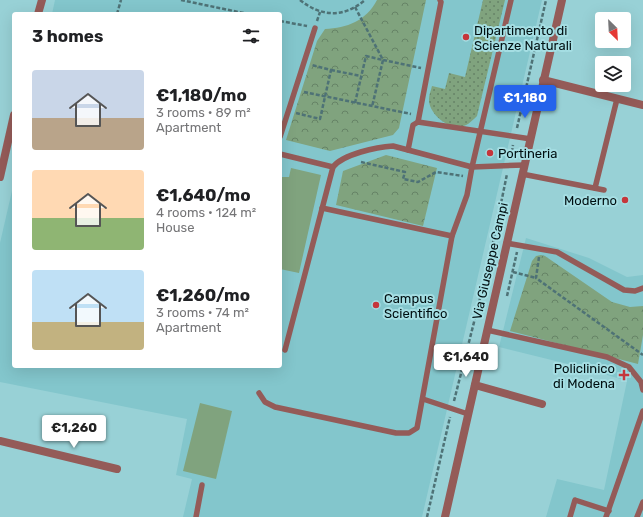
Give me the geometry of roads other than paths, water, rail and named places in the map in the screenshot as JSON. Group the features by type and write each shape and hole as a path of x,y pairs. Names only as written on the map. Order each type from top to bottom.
{"street":[{"path":"39,12 42,0"},
{"name":"Via Giuseppe Campi","path":"445,517 562,0"},
{"path":"543,80 643,105"},
{"path":"0,177 12,125"},
{"path":"475,385 542,404"},
{"path":"0,441 117,469"}],"lane":[{"path":"418,122 441,2 440,0"},
{"path":"259,393 265,402 275,407 403,434 409,433 417,428 452,236 465,202 511,0"},
{"path":"282,131 315,28"},
{"path":"595,188 617,99"},
{"path":"408,150 413,125 418,122 531,139"},
{"path":"285,350 333,167 343,158 393,146 472,167 524,165"},
{"path":"282,154 333,167"},
{"path":"522,174 604,190"},
{"path":"322,208 452,236"},
{"path":"506,243 557,252 624,290 635,291 643,288"},
{"path":"487,330 607,357 629,367 641,382 643,390"},
{"path":"641,382 643,376"},
{"path":"423,399 468,414"},
{"path":"606,517 643,411"},
{"path":"196,517 202,485"},
{"path":"570,517 575,500 609,510"},
{"path":"637,517 643,502"}],"place":[{"name":"Dipartimento di Scienze Naturali","path":"466,37"},
{"name":"Portineria","path":"490,153"},
{"name":"Moderno","path":"625,200"},
{"name":"Campus Scientifico","path":"376,305"},
{"name":"Policlinico di Modena","path":"624,375"}]}
